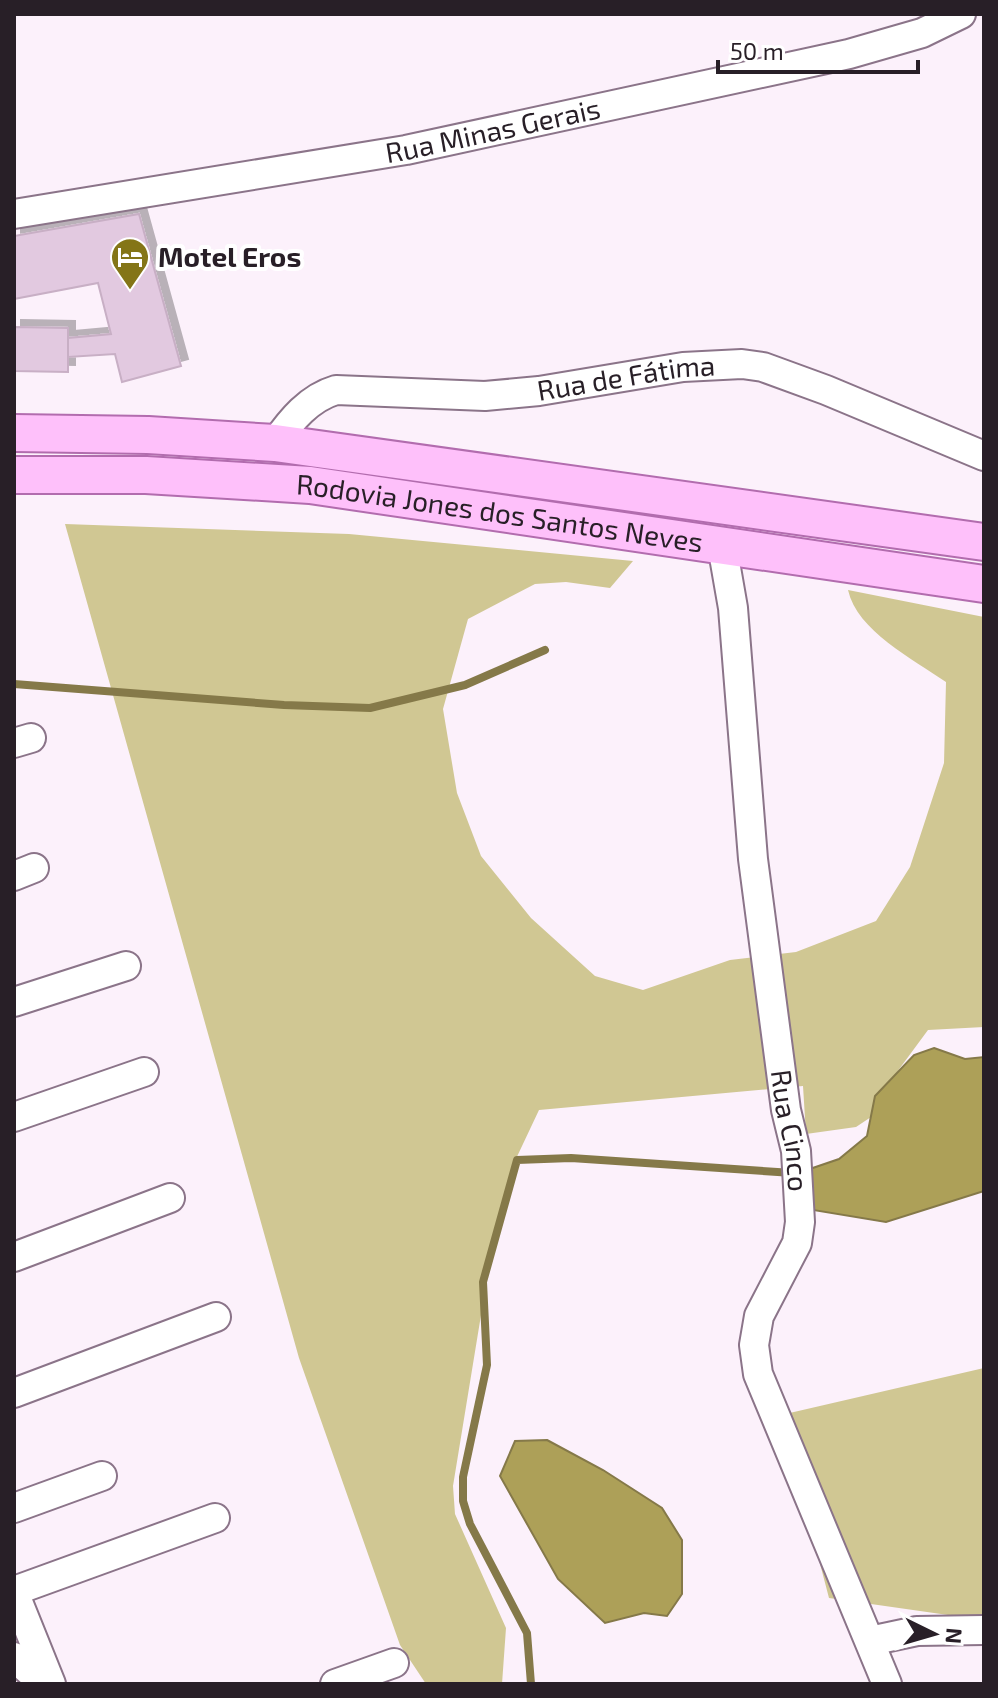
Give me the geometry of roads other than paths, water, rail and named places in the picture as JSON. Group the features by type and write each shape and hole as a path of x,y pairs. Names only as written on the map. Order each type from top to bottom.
{"main road":[{"name":"Rodovia Jones dos Santos Neves","path":"14,433 148,435 275,443 984,542"},
{"name":"Rodovia Jones dos Santos Neves","path":"14,475 146,475 310,485 984,584"}],"street":[{"name":"Rua Minas Gerais","path":"14,214 406,150 849,54 922,33 961,14"},
{"name":"Rua de Fátima","path":"275,443 290,420 318,398 336,390 485,396 719,363 763,367 984,456"},
{"name":"Rua Cinco","path":"722,545 733,608 753,859 786,1110 796,1151 800,1222 797,1243 759,1316 758,1374 887,1684"},
{"path":"14,1002 126,966"},
{"path":"14,1117 144,1072"},
{"path":"14,1257 170,1198"},
{"path":"14,1393 216,1317"},
{"path":"14,1508 102,1476"},
{"path":"51,1684 14,1592 215,1518"},
{"path":"870,1641 917,1631 984,1630"},
{"path":"14,1657 44,1684"},
{"path":"335,1684 394,1663"}],"waterway":[{"path":"14,684 284,705 370,708 465,685 545,650"},
{"path":"531,1684 527,1633 470,1524 463,1501 463,1477 487,1365 483,1282 517,1160 571,1158 793,1173"}],"place":[{"name":"Motel Eros","path":"130,291"}]}
